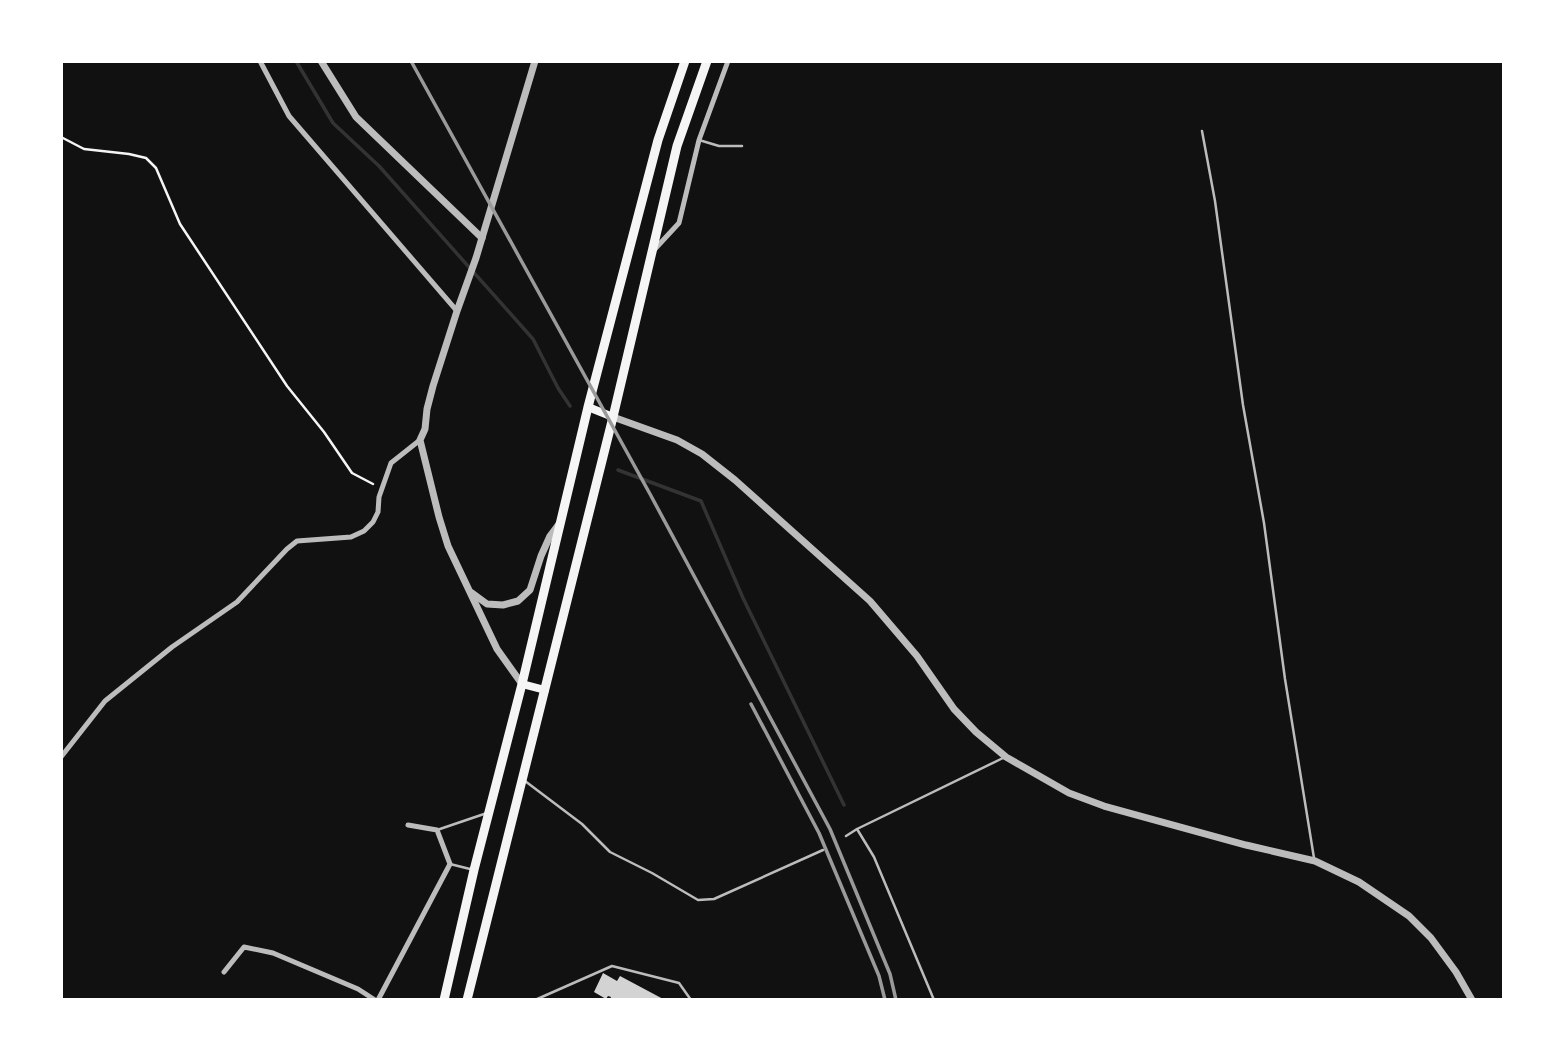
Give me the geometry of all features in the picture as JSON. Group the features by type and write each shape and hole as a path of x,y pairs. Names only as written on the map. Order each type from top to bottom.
{"main road":[{"path":"444,1000 587,407 658,140 685,61"},
{"path":"467,1000 613,416 677,146 707,61"},
{"path":"587,407 613,416"},
{"path":"522,684 545,690"}],"street":[{"path":"260,61 289,116 457,311"},
{"path":"321,61 356,117 482,238"},
{"path":"61,757 105,701 172,647 237,602 297,541 351,537 364,531 373,522 391,463 420,440 425,429 427,409 536,61"},
{"path":"652,252 679,223 699,140 728,61"},
{"path":"613,416 677,440 702,454 735,480 870,601 917,656 954,709 1006,757 1069,793 1104,806 1315,861 1359,882 1409,916 1456,972 1472,1000"},
{"path":"420,440 448,546 497,649 522,684"},
{"path":"470,592 487,604 503,605 518,601 530,590 545,546 559,524"},
{"path":"224,972 244,947 273,953 358,989 377,1000 450,864 437,830 408,825"}],"lane":[{"path":"1202,131 1216,201 1243,405 1264,523 1285,679 1315,861"},
{"path":"699,140 719,146 742,146"},
{"path":"846,836 1006,757"},
{"path":"523,779 582,824 610,852 698,900 714,899 823,850"},
{"path":"437,830 490,812"},
{"path":"858,829 874,857 934,1000"},
{"path":"450,864 474,870"},
{"path":"535,1000 612,966 679,983 691,1000"}],"path":[{"path":"61,137 84,149 146,158 156,167 180,224 286,386 324,432 352,473 382,489"}],"building":[{"path":"603,973 617,981 620,976 665,1000 610,1000 611,997 608,996 606,999 594,992"}],"waterway":[{"path":"296,61 333,123 379,166 533,339 570,406"},
{"path":"618,470 701,501 743,598 844,805"}],"railway":[{"path":"411,61 650,494 830,829 890,974 896,1000"},
{"path":"751,704 819,833 879,976 885,1000"}]}
